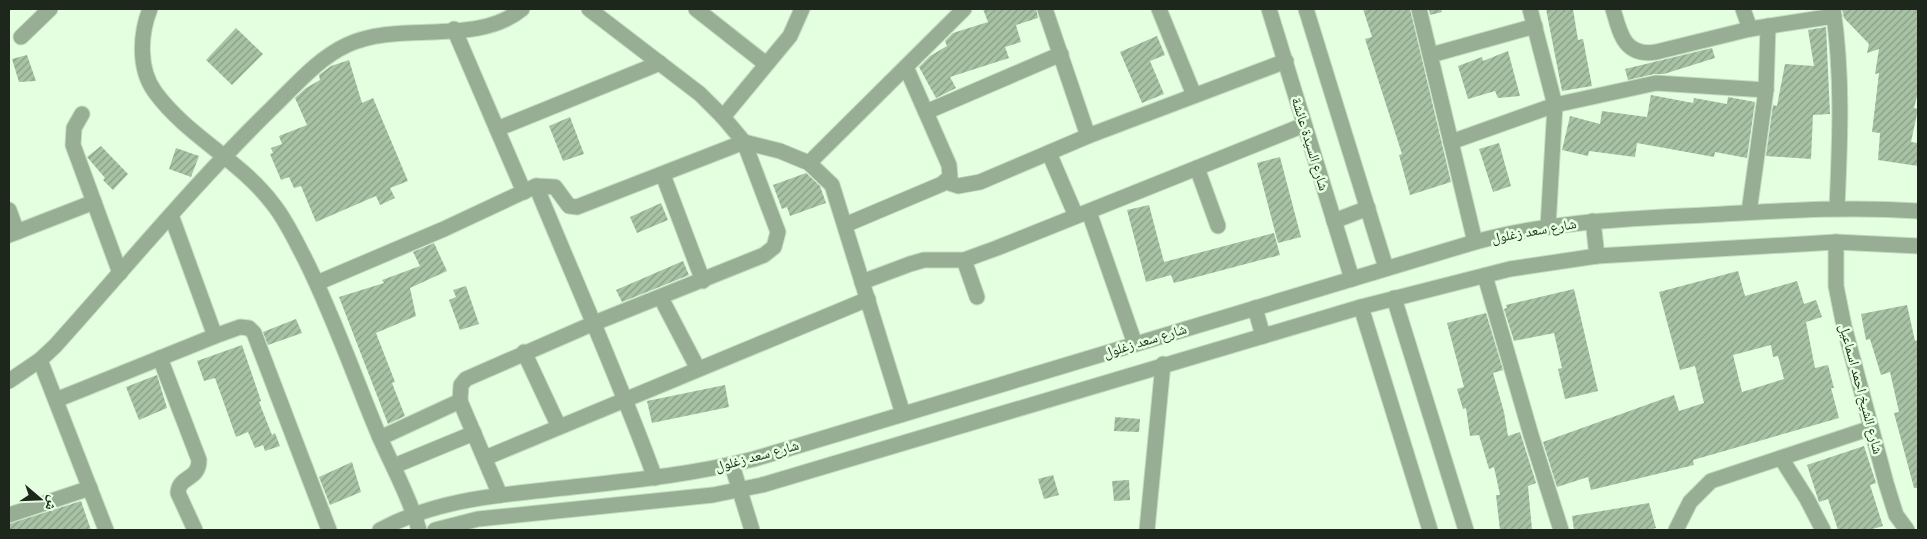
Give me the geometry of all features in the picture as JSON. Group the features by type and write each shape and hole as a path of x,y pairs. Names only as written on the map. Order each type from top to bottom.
{"street":[{"path":"22,37 50,9"},
{"path":"150,9 142,37 144,65 154,91 172,112 251,179 273,204 291,233 317,283 380,438 415,515 419,530"},
{"path":"493,9 504,20"},
{"path":"9,381 40,360 224,155 320,62 355,42 379,35 477,28 504,20 522,9"},
{"path":"500,495 460,401 461,385 466,379 524,352 764,255 774,247 778,240 778,232 744,142 700,94 589,9"},
{"path":"696,9 766,64"},
{"path":"723,117 790,36 802,9"},
{"path":"809,163 964,9"},
{"path":"1045,9 1088,136"},
{"path":"1159,9 1194,95"},
{"name":"شارع السيدة عائشة","path":"1269,9 1352,279"},
{"path":"1306,9 1386,268"},
{"path":"1419,9 1475,242"},
{"path":"1530,9 1555,105 1548,226"},
{"path":"1613,9 1621,36 1625,42 1643,53 1656,52 1750,29 1834,12 1841,96 1837,208"},
{"path":"1743,9 1750,29"},
{"path":"1431,55 1535,26"},
{"path":"1749,212 1766,90 1768,26"},
{"path":"454,29 498,129 530,189 626,399 655,478"},
{"path":"926,112 1061,54"},
{"path":"946,182 958,186 970,185 1049,154 1088,136 1286,62"},
{"path":"498,129 660,63"},
{"path":"845,225 946,182 950,177 950,170 906,67"},
{"path":"1452,142 1555,105 1656,83 1766,90"},
{"path":"82,114 74,128 73,145 120,273"},
{"path":"862,282 924,260 964,260 1304,125"},
{"path":"317,283 444,229 530,189 555,187 569,206 577,207 664,175 744,142 780,151 809,163 822,173 832,186 903,414"},
{"path":"1049,154 1083,214 1135,344"},
{"path":"1197,168 1218,226"},
{"path":"664,175 702,281"},
{"path":"9,210 13,234 94,202"},
{"path":"1334,221 1368,208"},
{"name":"شارع سعد زغلول","path":"380,530 447,504 500,495 655,478 732,464 1475,242 1548,226 1593,221 1837,208 1918,211"},
{"path":"171,215 214,336"},
{"path":"1593,221 1596,256"},
{"name":"شارع سعد زغلول","path":"435,530 478,519 740,491 1163,364 1361,307 1541,264 1596,256 1836,242 1918,246"},
{"name":"شارع الشيخ احمد اسماعيل","path":"1836,242 1836,286 1842,318 1896,515 1907,530"},
{"path":"964,260 977,297"},
{"path":"1485,276 1530,435 1561,530"},
{"path":"661,298 698,369"},
{"path":"1394,298 1466,530"},
{"path":"485,458 868,299"},
{"path":"1361,307 1430,530"},
{"path":"1255,308 1263,336"},
{"path":"56,400 214,336 243,326 252,330 329,530"},
{"path":"524,352 559,427"},
{"path":"160,358 199,460 199,468 194,475 182,482 178,493 195,530"},
{"path":"40,360 106,530"},
{"path":"1147,530 1163,364"},
{"path":"380,438 460,401"},
{"path":"1676,530 1690,502 1711,481 1871,428"},
{"path":"394,466 474,432"},
{"path":"1780,458 1807,499 1823,530"},
{"path":"732,464 752,530"},
{"path":"9,515 90,488"}],"building":[{"path":"983,9 1036,9 1038,18 1016,25 1021,42 1005,47 1009,58 950,77 956,88 936,98 919,67 930,56 947,46 945,41 953,33 988,22"},
{"path":"1363,9 1410,9 1451,182 1410,195 1399,155 1402,154 1365,39 1372,37"},
{"path":"1429,9 1441,9 1442,12 1430,15"},
{"path":"1546,9 1573,9 1578,40 1583,39 1592,86 1562,91"},
{"path":"1842,9 1918,9 1918,92 1914,108 1918,109 1911,142 1918,143 1918,166 1878,160 1880,133 1872,132 1879,73 1875,74 1879,49 1867,53 1869,44 1844,18"},
{"path":"1826,27 1830,114 1813,115 1811,159 1766,156 1773,105 1777,106 1785,64 1814,66 1808,30"},
{"path":"236,28 263,54 232,85 206,60"},
{"path":"1157,36 1165,55 1150,61 1164,94 1142,103 1120,52"},
{"path":"1712,48 1715,58 1664,74 1654,74 1628,80 1625,69"},
{"path":"1508,51 1520,96 1498,98 1495,91 1468,99 1458,66 1482,57 1483,61"},
{"path":"27,55 36,81 19,82 12,59"},
{"path":"349,60 362,103 373,98 408,181 390,188 395,198 380,205 376,196 316,222 301,186 294,188 289,177 281,180 270,154 273,153 271,148 282,144 279,136 307,125 295,98 306,88 320,80 319,75 331,66"},
{"path":"1651,95 1693,103 1694,98 1727,104 1728,97 1755,102 1747,158 1715,152 1714,157 1637,143 1635,157 1589,151 1588,156 1562,150 1570,116 1600,124 1602,111 1647,117"},
{"path":"570,117 584,154 563,161 549,126"},
{"path":"1499,143 1511,186 1493,192 1479,149"},
{"path":"101,146 128,174 113,190 103,180 105,178 87,157"},
{"path":"176,148 199,156 191,177 169,169"},
{"path":"1280,157 1301,237 1278,243 1257,163"},
{"path":"806,173 820,186 826,203 790,216 787,207 782,209 773,185"},
{"path":"661,203 668,220 637,233 630,217"},
{"path":"1149,205 1164,262 1274,233 1280,255 1174,283 1171,275 1146,282 1127,210"},
{"path":"434,243 447,271 410,288 416,316 376,333 395,382 392,383 405,416 388,424 339,297 384,283 382,280 420,266 413,252"},
{"path":"683,261 689,275 622,302 616,290"},
{"path":"1738,271 1745,296 1797,281 1804,304 1816,300 1822,317 1806,322 1815,368 1828,365 1834,388 1831,388 1839,418 1693,460 1694,465 1591,490 1588,477 1557,487 1543,442 1674,395 1679,411 1704,403 1695,366 1680,370 1659,292","holes":["1771,345 1773,357 1778,356 1784,379 1742,392 1733,355"]},
{"path":"466,286 479,324 460,330 449,300 456,297 453,290"},
{"path":"1574,289 1598,391 1565,399 1558,369 1562,368 1554,333 1514,341 1504,309 1507,308 1506,305"},
{"path":"1907,305 1915,341 1918,340 1918,488 1914,488 1894,413 1899,412 1890,372 1881,375 1870,339 1866,340 1861,314"},
{"path":"1486,313 1503,370 1493,373 1504,412 1508,436 1520,432 1536,483 1528,486 1532,530 1500,530 1496,495 1500,495 1494,467 1489,469 1479,435 1470,436 1466,408 1463,409 1457,389 1464,387 1447,323"},
{"path":"296,319 302,333 268,345 263,332"},
{"path":"242,345 261,401 259,402 272,435 275,433 280,446 265,451 263,445 255,448 248,432 236,437 215,378 204,381 197,361"},
{"path":"157,375 167,408 139,420 126,387"},
{"path":"725,385 729,407 652,423 647,401"},
{"path":"1115,417 1140,419 1139,432 1114,431"},
{"path":"1864,446 1876,483 1870,485 1883,526 1869,530 1838,530 1828,499 1819,502 1807,465"},
{"path":"352,462 361,492 330,505 319,477"},
{"path":"1053,475 1059,495 1044,499 1038,479"},
{"path":"1129,480 1130,500 1114,501 1112,481"},
{"path":"81,501 91,530 9,530 9,524"},
{"path":"1649,503 1656,528 1648,530 1574,530 1572,516"}]}
